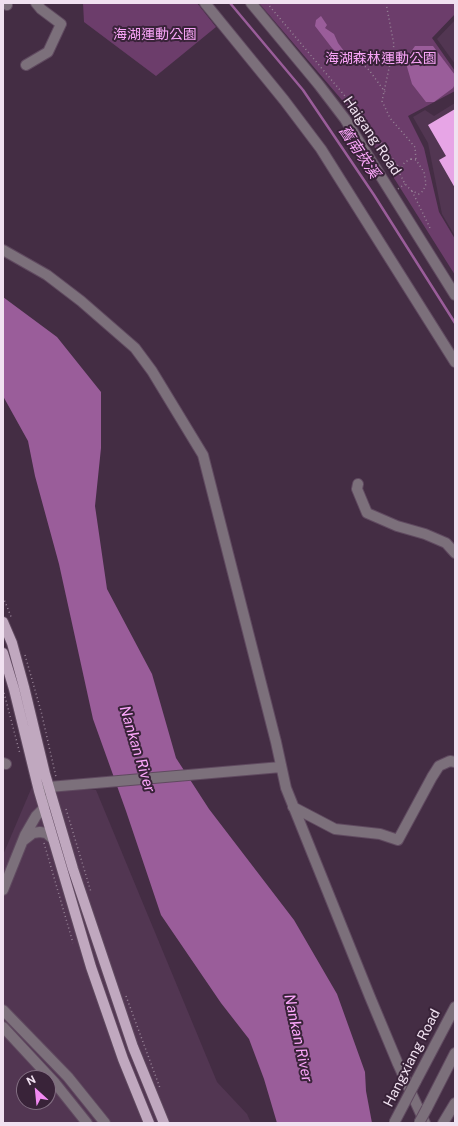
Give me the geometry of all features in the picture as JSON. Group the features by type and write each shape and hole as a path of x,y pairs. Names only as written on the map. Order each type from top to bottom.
{"main road":[{"path":"3,622 12,643 54,786 73,869 133,1047 164,1123"},
{"path":"3,653 14,689 39,791 93,974 123,1059 149,1123"}],"street":[{"path":"26,65 48,52 61,24 40,9 36,3"},
{"path":"205,3 284,100 321,149 455,362"},
{"name":"Haigang Road","path":"251,3 345,119 455,295"},
{"path":"3,250 47,275 81,301 135,348 152,371 203,455 276,742 286,788 376,1010 425,1123"},
{"path":"358,484 357,489 367,513 397,526 425,534 446,543 455,553"},
{"path":"293,807 335,828 380,834 398,840 439,766 450,761 455,762"},
{"path":"39,791 54,786 281,766"},
{"path":"3,890 24,840 36,816 44,808 54,786"},
{"path":"24,840 33,833 40,832 46,833 53,839"},
{"name":"Hangxiang Road","path":"394,1123 455,1006"},
{"path":"3,1010 68,1077 105,1123"},
{"path":"3,1027 55,1083 87,1123"},
{"path":"419,1123 455,1053"},
{"path":"443,1123 455,1103"}],"path":[{"path":"267,3 356,108 401,170"},
{"path":"386,3 394,45 382,101 390,118 415,147 416,160 424,172 426,184 423,191 419,194 412,191"},
{"path":"359,62 369,70 385,92"},
{"path":"416,160 411,159 405,162 400,174 405,184 412,191 431,230"},
{"path":"397,190 405,184"},
{"path":"3,597 15,626"},
{"path":"25,654 41,711 54,786"},
{"path":"65,808 92,895"},
{"path":"124,990 161,1090"}],"shaded area":[{"path":"455,20 455,64 437,39"},
{"path":"455,103 455,236 442,214 428,143 413,117 425,110 434,116"},
{"path":"34,782 59,789 96,790 217,1082 247,1114 251,1123 3,1123 3,855"}],"green space":[{"name":"海湖運動公園","path":"83,3 197,3 216,27 156,76 84,22"},
{"name":"海湖森林運動公園","path":"259,3 455,3 455,14 432,38 455,71 455,91 408,116 424,148 439,212 455,239 455,275 353,113"}],"water":[{"path":"321,16 327,25 325,28 334,34 338,43 347,55 346,61 343,62 315,26 316,20"},
{"path":"415,46 433,46 455,75 455,84 453,88 434,102 426,102 412,84 405,60"},
{"name":"Nankan River","path":"3,297 57,337 101,392 101,448 95,506 107,589 152,674 176,758 209,809 294,920 337,994 365,1072 366,1091 372,1123 277,1123 264,1079 249,1039 221,1003 161,915 93,719 59,564 35,476 28,441 3,396"}],"building":[{"path":"455,109 455,188 439,160 446,156 428,125"}],"waterway":[{"name":"舊南崁溪","path":"230,3 303,90 374,195 455,323"}]}
